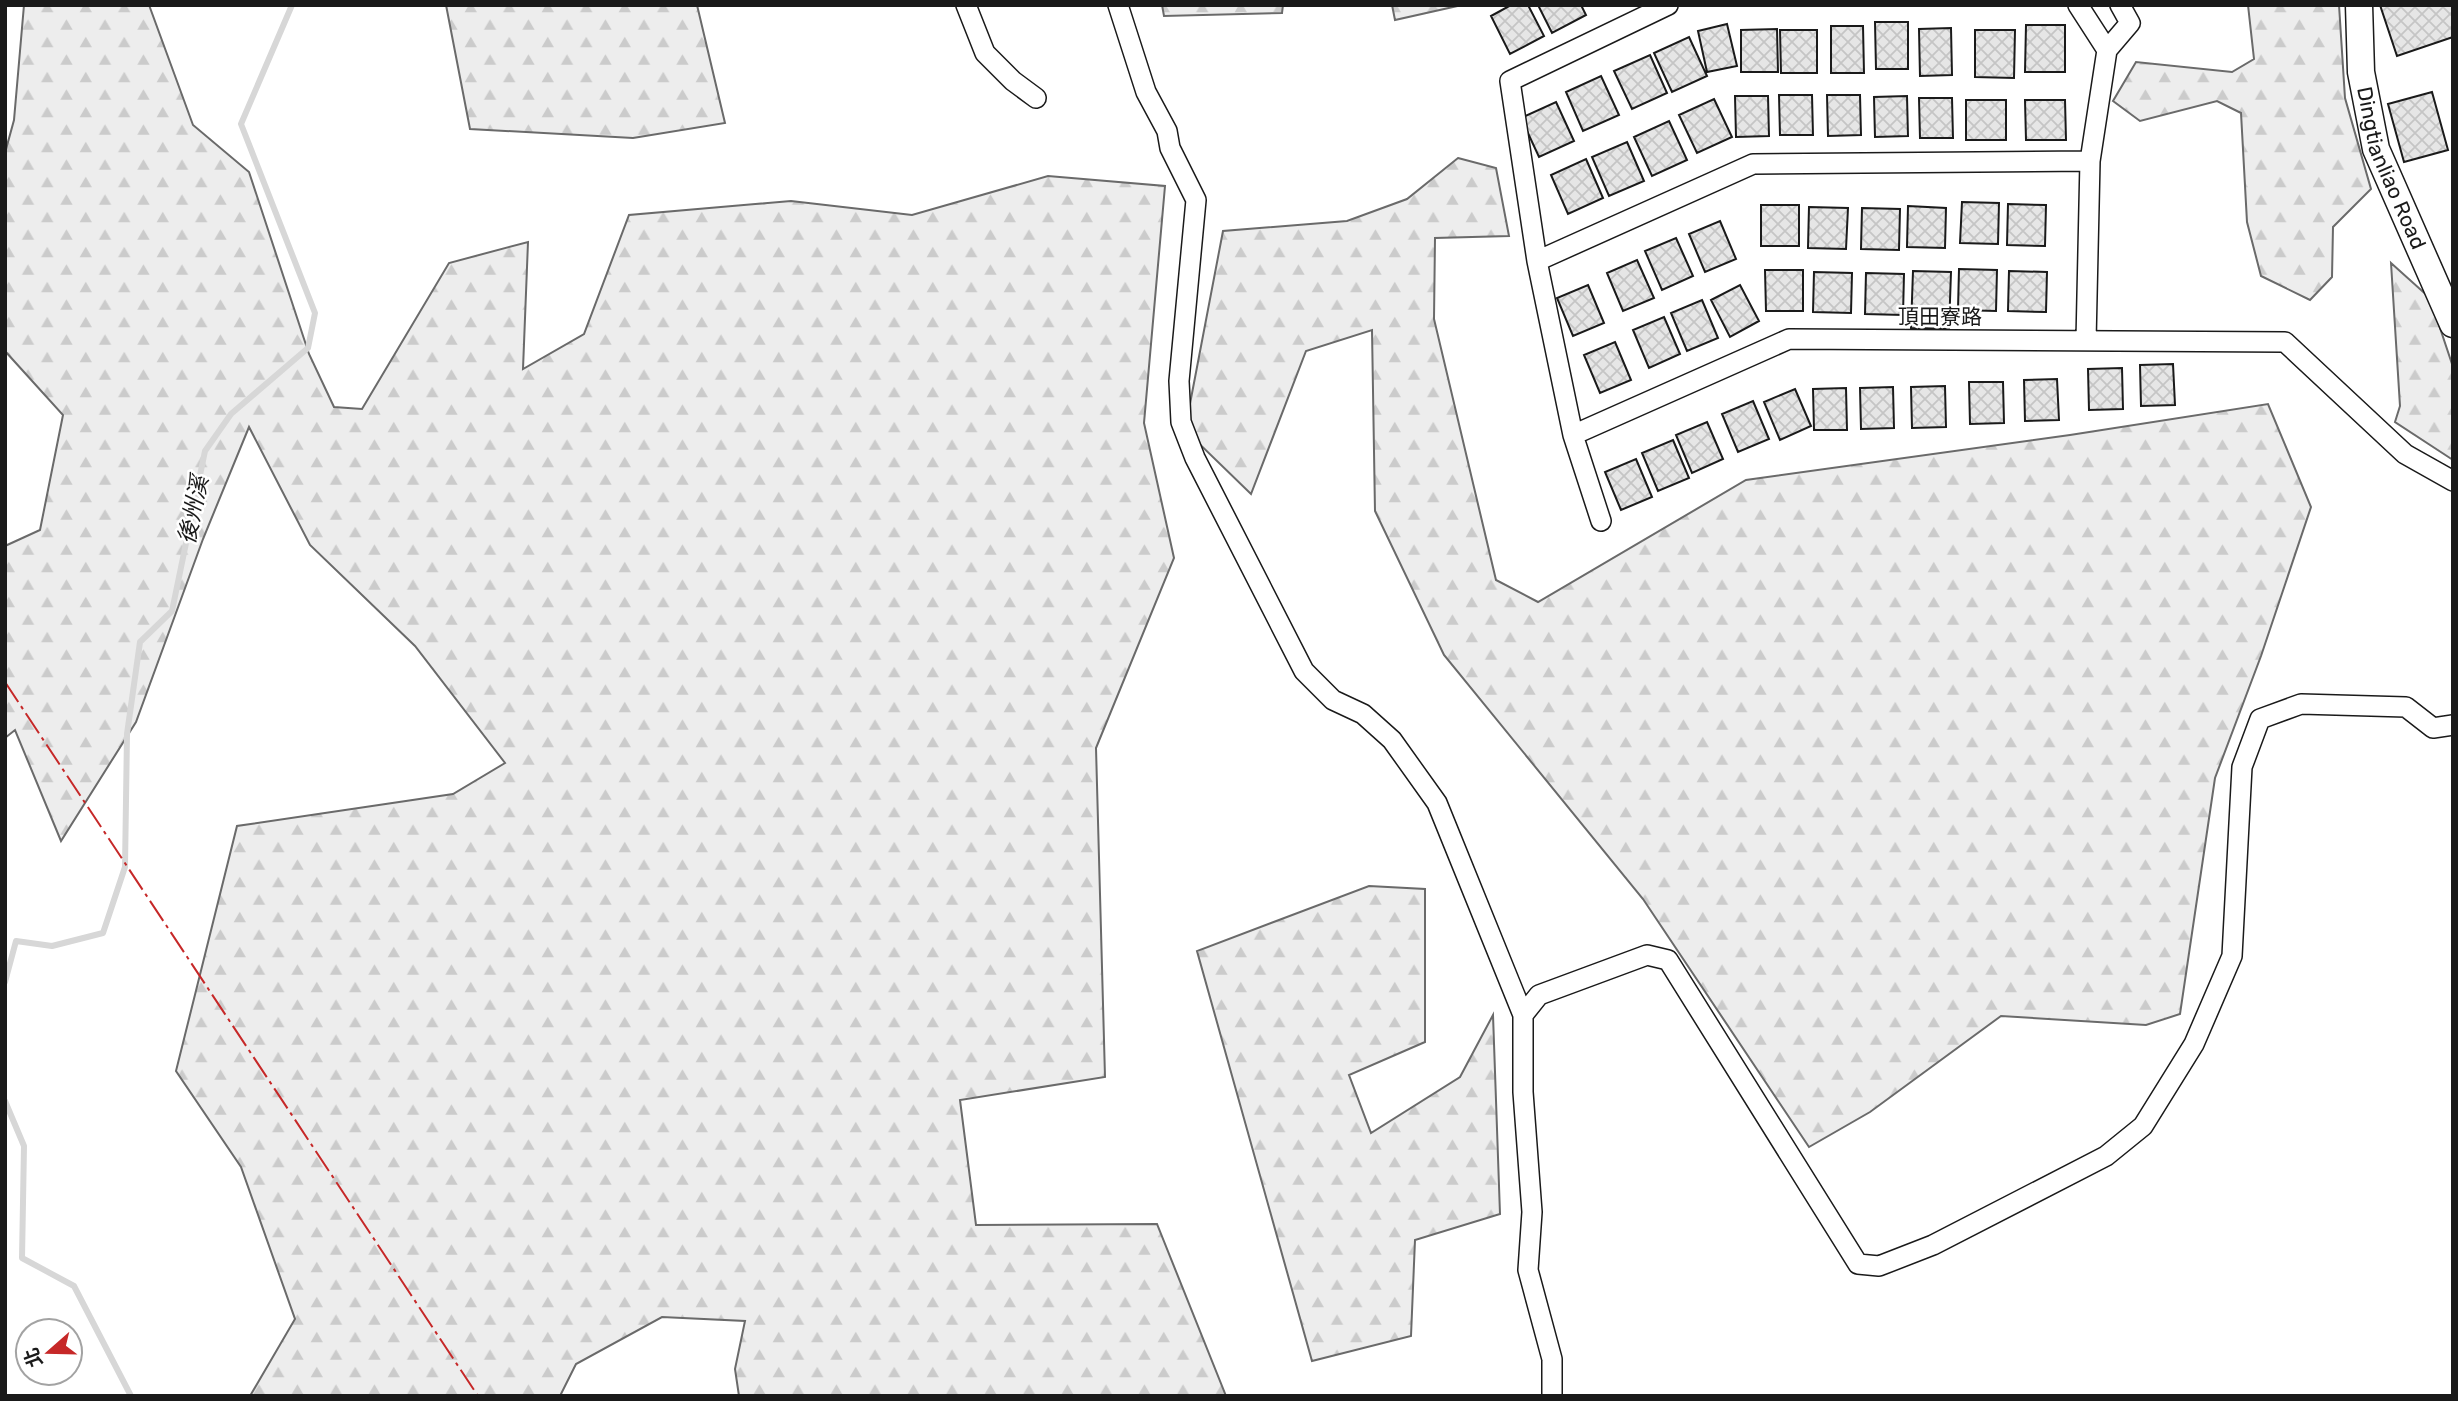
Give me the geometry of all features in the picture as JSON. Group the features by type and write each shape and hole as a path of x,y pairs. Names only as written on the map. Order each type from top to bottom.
{"street":[{"path":"966,5 985,53 1013,81 1036,98"},
{"path":"1118,5 1146,92 1167,131 1170,148 1196,200 1179,381 1181,422 1195,458 1304,671 1333,700 1363,715 1392,740 1437,803 1523,1015 1523,1092 1532,1212 1528,1270 1552,1359 1552,1396"},
{"path":"1601,521 1573,435 1537,261 1510,81 1668,5"},
{"path":"2078,5 2107,50"},
{"path":"2086,341 2090,160 2107,50 2130,23 2120,5"},
{"name":"Dingtianliao Road","path":"2359,5 2361,72 2376,149 2453,324"},
{"path":"1537,261 1753,164 2090,160"},
{"name":"頂田寮路","path":"1573,435 1789,339 2285,342 2405,454 2453,481"},
{"path":"1523,1015 1539,995 1647,956 1668,960 1858,1264 1879,1266 1933,1245 2106,1156 2143,1126 2194,1044 2232,956 2242,767 2260,719 2301,704 2380,706 2406,707 2433,727 2453,725"}],"green space":[{"path":"24,5 149,5 193,125 249,172 309,354 334,407 362,409 449,263 528,242 523,369 584,334 629,215 791,201 912,215 1048,176 1165,186 1144,423 1174,558 1096,748 1105,1077 960,1100 976,1225 1157,1224 1226,1396 739,1396 735,1369 745,1321 662,1317 576,1364 560,1396 250,1396 295,1319 241,1167 176,1071 237,826 453,794 505,763 415,646 310,545 249,427 203,539 136,722 61,841 15,730 5,738 5,546 40,530 63,415 5,351 5,153 14,120"},
{"path":"446,5 697,5 725,123 633,138 470,129"},
{"path":"1162,5 1283,5 1282,13 1164,16"},
{"path":"1392,5 1462,5 1395,20"},
{"path":"2248,5 2339,5 2345,98 2371,189 2333,227 2332,277 2310,300 2261,276 2247,222 2241,113 2217,101 2140,121 2113,101 2136,62 2232,72 2254,59"},
{"path":"1458,158 1496,168 1509,236 1435,238 1434,319 1496,580 1538,602 1746,480 2070,435 2268,404 2311,507 2261,656 2215,778 2180,1014 2146,1025 2001,1016 1870,1112 1809,1147 1643,899 1444,655 1375,511 1372,330 1306,351 1251,494 1185,430 1223,231 1347,221 1407,199"},
{"path":"2391,263 2430,298 2453,367 2453,460 2395,422 2400,406"},
{"path":"1369,886 1425,889 1425,1042 1349,1075 1371,1133 1460,1077 1493,1015 1500,1214 1415,1240 1411,1336 1312,1361 1197,951"}],"building":[{"path":"1511,5 1528,5 1544,36 1510,54 1491,16"},
{"path":"1538,5 1581,5 1586,15 1552,33"},
{"path":"2380,5 2453,5 2453,37 2397,56"},
{"path":"1875,22 1908,22 1908,69 1876,69"},
{"path":"1727,24 1737,66 1707,72 1698,31"},
{"path":"2026,25 2065,25 2065,72 2025,72"},
{"path":"1831,26 1863,26 1864,73 1831,73"},
{"path":"1951,28 1952,75 1920,76 1919,29"},
{"path":"1777,29 1778,72 1741,72 1741,30"},
{"path":"1780,30 1817,30 1817,73 1781,73"},
{"path":"1975,30 2015,30 2014,78 1975,77"},
{"path":"1689,37 1707,76 1672,92 1654,53"},
{"path":"1650,55 1667,93 1632,109 1614,71"},
{"path":"1601,76 1619,115 1583,131 1566,92"},
{"path":"2432,92 2448,150 2404,162 2388,104"},
{"path":"1779,95 1812,95 1813,135 1780,135"},
{"path":"1827,95 1860,95 1861,135 1828,136"},
{"path":"1735,96 1768,96 1769,136 1736,137"},
{"path":"1907,96 1908,136 1875,137 1874,97"},
{"path":"1919,98 1952,98 1953,138 1920,138"},
{"path":"1714,99 1732,137 1697,153 1679,115"},
{"path":"1966,100 2006,100 2006,140 1966,140"},
{"path":"2025,100 2065,100 2066,140 2026,140"},
{"path":"1556,102 1574,141 1539,157 1521,118"},
{"path":"1669,121 1687,160 1652,176 1634,137"},
{"path":"1627,142 1644,181 1609,196 1592,157"},
{"path":"1586,159 1603,198 1568,214 1551,175"},
{"path":"1962,202 1999,203 1998,244 1960,243"},
{"path":"2008,204 2046,205 2045,246 2007,245"},
{"path":"1761,205 1799,205 1799,246 1761,246"},
{"path":"1908,206 1946,208 1945,248 1907,247"},
{"path":"1809,207 1848,208 1846,249 1808,248"},
{"path":"1862,208 1900,209 1899,250 1861,249"},
{"path":"1720,221 1736,259 1705,272 1689,234"},
{"path":"1676,238 1693,276 1662,290 1645,251"},
{"path":"1637,260 1654,298 1623,311 1607,273"},
{"path":"1959,269 1997,270 1996,311 1958,310"},
{"path":"1765,270 1803,270 1803,311 1766,311"},
{"path":"1913,271 1951,272 1949,329 1911,328"},
{"path":"2009,271 2047,272 2046,312 2008,311"},
{"path":"1814,272 1852,273 1851,313 1813,312"},
{"path":"1866,273 1904,274 1903,315 1865,314"},
{"path":"1588,285 1604,323 1573,336 1557,298"},
{"path":"1740,285 1759,321 1730,337 1711,300"},
{"path":"1702,300 1718,338 1687,351 1671,313"},
{"path":"1664,317 1680,354 1649,368 1633,330"},
{"path":"1615,342 1631,380 1600,393 1584,355"},
{"path":"2173,364 2175,405 2141,406 2140,365"},
{"path":"2122,368 2123,409 2089,410 2088,369"},
{"path":"2057,379 2059,420 2025,421 2024,380"},
{"path":"1969,382 2003,382 2004,423 1970,424"},
{"path":"1945,386 1946,427 1912,428 1911,387"},
{"path":"1893,387 1894,428 1861,429 1860,388"},
{"path":"1846,388 1847,430 1814,430 1813,389"},
{"path":"1795,389 1811,426 1780,440 1764,402"},
{"path":"1753,401 1769,439 1738,452 1722,414"},
{"path":"1707,422 1723,459 1692,473 1676,435"},
{"path":"1673,440 1689,478 1658,491 1642,453"},
{"path":"1636,459 1652,497 1621,510 1605,472"}],"waterway":[{"name":"後州溪","path":"5,982 16,941 52,946 103,933 125,867 127,734 140,642 172,611 205,451 231,414 308,348 315,313 241,124 292,5"},
{"name":"後州溪","path":"5,1101 24,1146 22,1258 74,1286 131,1396"}],"power":[{"path":"5,682 478,1396"}]}
